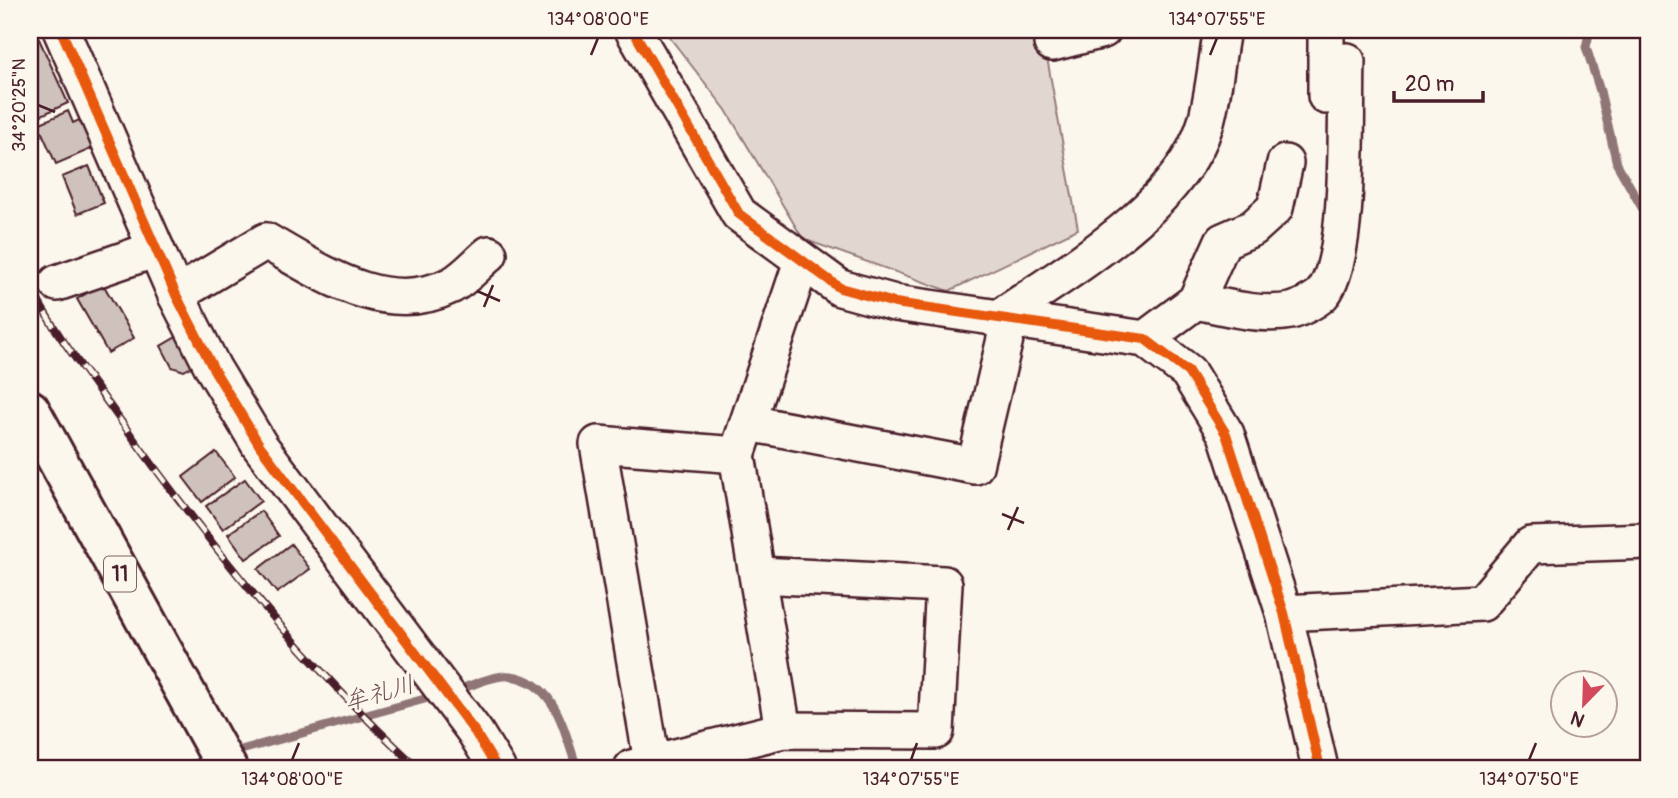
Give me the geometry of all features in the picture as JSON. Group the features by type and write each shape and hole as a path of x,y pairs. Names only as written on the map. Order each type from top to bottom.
{"highway":[{"name":"11","path":"30,410 221,757"}],"street":[{"path":"61,30 176,295 213,368 260,446 445,690 497,768"},
{"path":"633,30 739,214 840,288 895,303 1002,321 1145,339 1188,372 1226,434 1284,613 1320,768"},
{"path":"1052,43 1103,30"},
{"path":"758,575 944,584 936,731 783,730 642,765 598,444 743,439 975,466 1002,321 1125,230 1177,180 1205,126 1222,30"},
{"path":"1326,30 1326,130 1342,215"},
{"path":"1196,301 1238,310 1292,311 1323,294 1336,268 1342,215 1347,61"},
{"path":"1145,339 1196,301 1223,241 1253,228 1275,208 1285,163"},
{"path":"176,295 266,241 342,285 383,295 418,296 453,285 489,254"},
{"path":"57,284 156,248"},
{"path":"783,730 758,575 743,439 802,261"},
{"path":"1284,613 1482,603 1531,545 1648,541"}],"shaded area":[{"path":"664,30 1042,30 1078,229 949,291 803,239 726,110"}],"building":[{"path":"39,39 68,103 33,119 30,112 30,43"},
{"path":"68,111 73,123 86,117 98,146 56,164 38,124"},
{"path":"89,166 104,203 77,214 62,177"},
{"path":"103,284 134,338 108,353 77,299"},
{"path":"188,330 205,359 184,371 172,367 161,346"},
{"path":"216,452 235,477 202,502 183,477"},
{"path":"245,479 261,501 223,529 206,506"},
{"path":"261,511 279,536 246,559 228,534"},
{"path":"291,544 310,569 277,593 258,569"}],"waterway":[{"path":"1590,30 1586,47 1600,91 1617,164 1648,218"},
{"name":"牟礼川","path":"453,691 505,676 527,680 539,688 556,711 577,768"},
{"name":"牟礼川","path":"230,753 439,695"},
{"name":"牟礼川","path":"182,768 213,758"}],"railway":[{"path":"30,285 71,352 222,556 336,687 418,768"}],"cycle path":[{"path":"61,30 176,295 213,368 260,446 475,732 497,768"},
{"path":"633,30 739,214 840,288 895,303 1145,339 1188,372 1226,434 1284,613 1320,768"}]}
